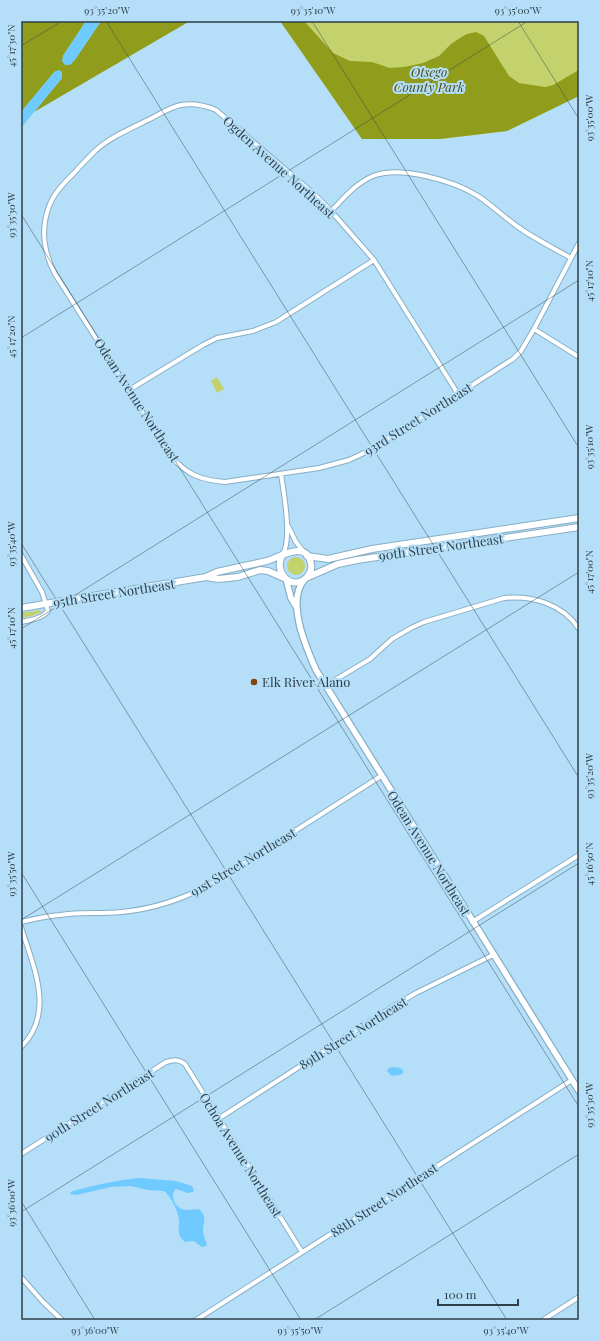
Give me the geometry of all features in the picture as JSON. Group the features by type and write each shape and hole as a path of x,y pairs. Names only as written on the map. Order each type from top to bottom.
{"main road":[{"name":"90th Street Northeast","path":"307,555 328,559 372,549 579,518"},
{"name":"90th Street Northeast","path":"305,578 333,566 357,560 579,527"},
{"path":"293,550 298,550 307,555 311,562 310,572 305,578 294,582 268,571 260,570 238,577 218,580 206,577 217,572 267,561 293,550"},
{"path":"284,554 281,558 280,568 281,573 286,579"},
{"name":"95th Street Northeast","path":"21,608 206,577"}],"street":[{"name":"Ogden Avenue Northeast","path":"46,214 51,202 67,179 104,144 169,109 184,105 202,105 216,110 297,179 331,211 374,260 458,394"},
{"path":"331,211 364,181 382,173 410,172 456,185 479,196 522,230 571,258"},
{"name":"Odean Avenue Northeast","path":"46,214 44,225 44,243 50,263 171,456 185,470 193,475 210,481 224,482 281,474"},
{"name":"93rd Street Northeast","path":"281,474 327,466 350,460 364,453 517,356 534,329 579,243"},
{"path":"129,390 217,338 253,330 276,322 374,260"},
{"path":"534,329 579,357"},
{"path":"281,474 288,526 287,548 284,554"},
{"path":"288,526 296,542 307,555"},
{"path":"21,555 42,592 48,611 35,620 21,622"},
{"name":"Odean Avenue Northeast","path":"305,578 298,590 297,608 307,651 316,670 472,922 579,1091"},
{"name":"Odean Avenue Northeast","path":"286,579 291,598 297,608"},
{"path":"325,686 370,658 400,633 424,622 504,598 530,598 559,609 571,618 579,630"},
{"name":"91st Street Northeast","path":"21,922 61,914 115,913 149,908 188,895 216,882 381,776"},
{"path":"472,922 577,856 579,863"},
{"path":"21,927 37,980 40,996 40,1013 34,1030 27,1042 21,1047"},
{"name":"89th Street Northeast","path":"218,1119 403,1001 493,954"},
{"name":"Ochoa Avenue Northeast","path":"178,1060 185,1064 302,1252"},
{"name":"90th Street Northeast","path":"21,1154 166,1062 178,1060"},
{"name":"88th Street Northeast","path":"196,1320 572,1080"},
{"path":"21,1277 43,1302 62,1320"},
{"path":"543,1320 579,1297"}],"green space":[{"path":"21,21 86,21 63,56 74,61 101,21 190,21 34,112 62,78 56,71 21,112"},
{"name":"Otsego County Park","path":"280,21 579,21 579,96 507,131 440,139 362,139"},
{"name":"Otsego County Park","path":"280,21 304,21 333,53 350,61 372,62 390,68 423,63 439,56 451,44 460,38 467,34 476,32 484,36 509,76 519,83 545,87 553,85 579,70 579,96 507,131 440,139 362,139"},
{"path":"217,377 224,389 217,393 211,381"},
{"path":"296,557 300,558 304,562 304,570 300,574 296,575 292,574 288,570 287,566 288,562 292,558"},
{"path":"40,610 41,612 32,616 21,618 21,613"}],"water":[{"path":"86,21 101,21 74,61 70,65 65,65 62,61 63,56"},
{"path":"59,70 62,72 62,78 21,128 21,112 54,72"},
{"path":"392,1067 400,1068 403,1070 403,1073 392,1076 387,1071"},
{"path":"139,1178 176,1181 192,1186 194,1190 193,1192 188,1193 176,1189 173,1197 179,1208 184,1210 199,1209 202,1212 204,1217 203,1233 207,1244 206,1246 202,1247 194,1241 185,1242 182,1239 179,1234 179,1219 177,1212 171,1200 164,1191 148,1190 130,1186 111,1187 76,1195 70,1194 73,1191 98,1185"}],"place":[{"name":"Elk River Alano","path":"254,682"}]}
